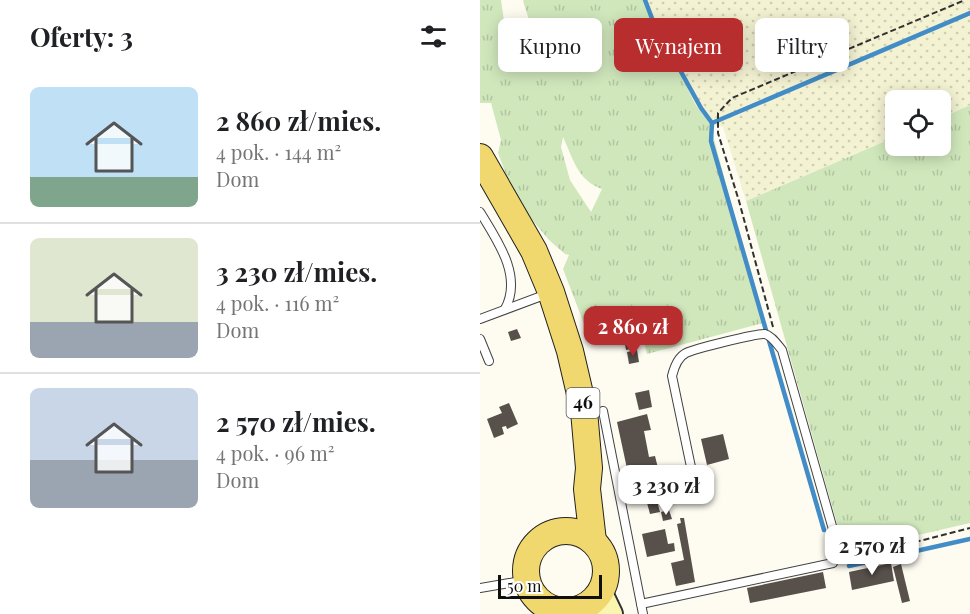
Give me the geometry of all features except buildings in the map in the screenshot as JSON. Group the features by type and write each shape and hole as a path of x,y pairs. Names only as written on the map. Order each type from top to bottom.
{"main road":[{"name":"46","path":"480,157 534,251 551,292 570,351 585,411 589,468 587,489 593,541 602,551 606,563 606,577 586,609 540,608 527,580"},
{"name":"46","path":"569,531 587,489"},
{"path":"527,580 528,557 534,546 544,537 556,532 569,531 582,534 593,541"}],"lane":[{"path":"480,212 500,246 511,274 510,301 505,309"},
{"path":"480,319 551,292"},
{"path":"641,604 833,562 836,546 834,533 782,350 766,334 753,334 686,353 675,365 672,376 691,467"},
{"path":"480,339 489,361"},
{"path":"603,411 643,614"},
{"path":"480,588 527,580"}],"path":[{"path":"775,341 739,201 718,133 718,113 732,98 965,0"},
{"path":"833,562 970,528"}],"green space":[{"path":"480,0 501,0 504,18 498,18 498,72 602,72 602,18 528,18 523,1 645,0 654,18 614,18 614,72 680,72 695,104 710,124 763,323 647,354 636,312 584,324 563,269 569,255 549,240 516,201 498,153 501,140 491,103 480,103","holes":["563,137 581,174 602,189 591,212 570,180 561,147"]},
{"path":"645,0 970,0 970,105 951,114 951,90 885,90 885,141 746,201 723,127 710,124 695,104 680,72 743,72 743,18 654,18"},
{"path":"970,105 970,523 845,552 746,201 885,141 885,156 951,156 951,114"}],"waterway":[{"path":"645,0 653,21 701,108 712,123"},
{"path":"824,530 711,141 712,123 970,13"},
{"path":"849,566 970,539"}]}
